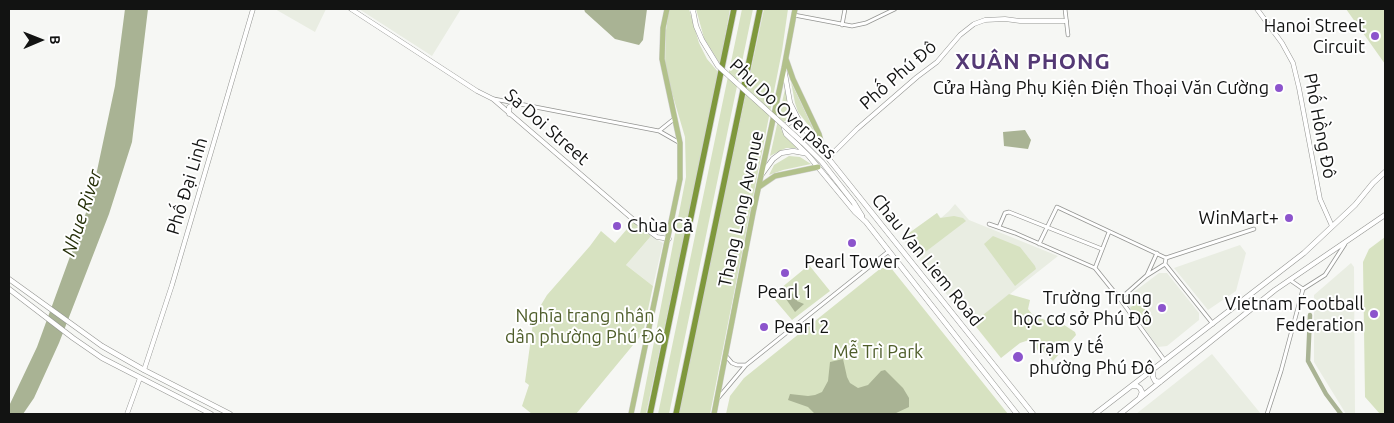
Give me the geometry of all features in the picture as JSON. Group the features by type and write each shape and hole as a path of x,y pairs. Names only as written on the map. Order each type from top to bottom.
{"highway":[{"path":"650,414 734,9"},
{"path":"676,414 760,9"}],"main road":[{"path":"631,414 680,179 680,143 662,58 663,28 667,9"},
{"name":"Phu Do Overpass","path":"693,10 702,40 718,66 804,143 822,162 854,203 866,222"},
{"name":"Thang Long Avenue","path":"714,414 794,12"},
{"path":"786,58 793,80 819,134 826,156"},
{"name":"Chau Van Liem Road","path":"784,68 790,103 800,123 1031,414"},
{"name":"Chau Van Liem Road","path":"800,123 788,122 784,131 808,155 855,212 866,222 1017,414"},
{"path":"761,175 773,159 782,153 793,151 808,155"},
{"path":"759,187 776,176 818,167"},
{"path":"1095,414 1304,253 1355,205 1385,172"},
{"path":"1120,414 1290,280 1385,215"},
{"path":"9,278 77,330 102,346 230,414"},
{"path":"9,289 40,314 102,358 211,414"},
{"path":"945,322 954,315"},
{"path":"1153,370 1155,381 1160,382"},
{"path":"1132,386 1140,388 1142,392 1140,398"}],"street":[{"name":"Phố Đại Linh","path":"144,370 172,285 253,9"},
{"name":"Sa Doi Street","path":"351,9 477,91 493,99 640,225 657,237 669,239"},
{"path":"842,25 845,9"},
{"path":"794,12 852,26 866,23 896,9"},
{"path":"1065,9 1068,35"},
{"name":"Phố Hồng Đô","path":"1257,9 1282,42 1293,63 1320,199 1332,226"},
{"name":"Phố Phú Đô","path":"826,156 917,77 938,62 960,35 974,24 985,20 1005,19 1020,21 1066,21"},
{"path":"493,99 659,131 680,143"},
{"path":"509,114 509,107 516,103"},
{"path":"659,131 674,119"},
{"path":"1039,244 1057,207 1166,258 1254,229"},
{"path":"999,228 1005,213 1010,212 1102,249"},
{"path":"988,224 1095,268 1165,361"},
{"path":"1095,268 1110,232"},
{"path":"1267,414 1302,290 1326,275 1348,241"},
{"path":"717,400 746,365 889,251"},
{"path":"1146,276 1157,253"},
{"path":"1166,258 1165,264 1212,324"},
{"path":"1120,299 1146,276 1165,264"},
{"path":"1290,280 1302,290"},
{"path":"725,356 732,363 746,365"},
{"path":"127,414 140,378"}],"shaded area":[{"path":"125,9 148,9 132,142 109,214 59,343 34,398 23,414 9,414 9,406 37,347 91,199 115,86"},
{"path":"275,9 326,9 315,32"},
{"path":"359,9 461,9 432,56"},
{"path":"584,9 647,9 643,40 639,45 615,39"},
{"path":"1025,130 1031,140 1028,149 1004,146 1003,132"},
{"path":"955,204 969,220 1058,256 971,325 902,238 937,213 941,218"},
{"path":"651,236 663,243 653,286 626,265"},
{"path":"1240,245 1246,253 1236,291 1208,310 1174,268"},
{"path":"1351,263 1354,267 1355,414 1346,414 1314,362 1314,295"},
{"name":"Trường Trung học cơ sở Phú Đô","path":"1159,273 1167,273 1199,313 1199,320 1167,346 1158,347 1126,303 1126,298"},
{"path":"788,291 795,295 797,301 804,304 795,312 784,296"},
{"path":"1212,354 1261,414 1136,414"},
{"path":"843,359 850,383 858,388 868,385 881,371 885,370 903,388 909,398 909,407 894,414 815,414 808,407 788,400 790,394 808,396 822,392 828,381 830,362"}],"green space":[{"path":"669,9 689,9 699,43 707,59 719,73 646,414 640,414 686,177 685,137 665,63"},
{"path":"696,9 730,9 720,64 704,38"},
{"path":"742,9 753,9 669,414 658,414"},
{"path":"764,9 788,9 782,51 710,414 677,414"},
{"name":"Hanoi Street Circuit","path":"1346,9 1385,9 1385,64"},
{"path":"791,82 816,135 798,112"},
{"path":"785,89 788,106 795,120 785,121 781,125 781,129 797,148 786,148 770,156"},
{"path":"789,156 800,157 811,164 769,175 774,165"},
{"path":"937,213 940,218 954,216 963,218 966,221 920,256 905,236"},
{"name":"Nghĩa trang nhân dân phường Phú Đô","path":"633,222 651,236 626,265 653,286 643,333 576,414 532,414 522,406 529,385 525,382 533,323 538,310 547,295 601,231 615,243"},
{"path":"993,236 1020,247 1035,266 1036,269 1015,286 984,244"},
{"name":"Vietnam Football Federation","path":"1385,237 1385,414 1380,414 1365,397 1363,262 1369,249"},
{"path":"809,265 830,291 792,320 775,300 775,293"},
{"name":"Mễ Trì Park","path":"881,268 891,268 1008,414 726,414 730,396 744,378"},
{"path":"1009,294 1030,300 1028,309 1032,314 1045,320 1061,323 1075,332 1076,335 1053,361 1044,352 1038,351 1032,339 1020,343 1001,358 973,323"},
{"path":"1138,301 1152,318 1143,325 1130,308"}],"waterway":[{"path":"1310,315 1308,361 1326,394 1341,414"}],"place":[{"name":"Hanoi Street Circuit","path":"1375,36"},
{"name":"Cửa Hàng Phụ Kiện Điện Thoại Văn Cường","path":"1279,88"},
{"name":"WinMart+","path":"1289,218"},
{"name":"Chùa Cả","path":"617,226"},
{"name":"Pearl Tower","path":"852,243"},
{"name":"Pearl 1","path":"785,273"},
{"name":"Trường Trung học cơ sở Phú Đô","path":"1162,308"},
{"name":"Vietnam Football Federation","path":"1374,314"},
{"name":"Pearl 2","path":"764,327"},
{"name":"Trạm y tế phường Phú Đô","path":"1018,357"}],"district":[{"name":"XUÂN PHONG","path":"1033,62"}],"water label":[{"name":"Nhue River","path":"82,213"}]}
